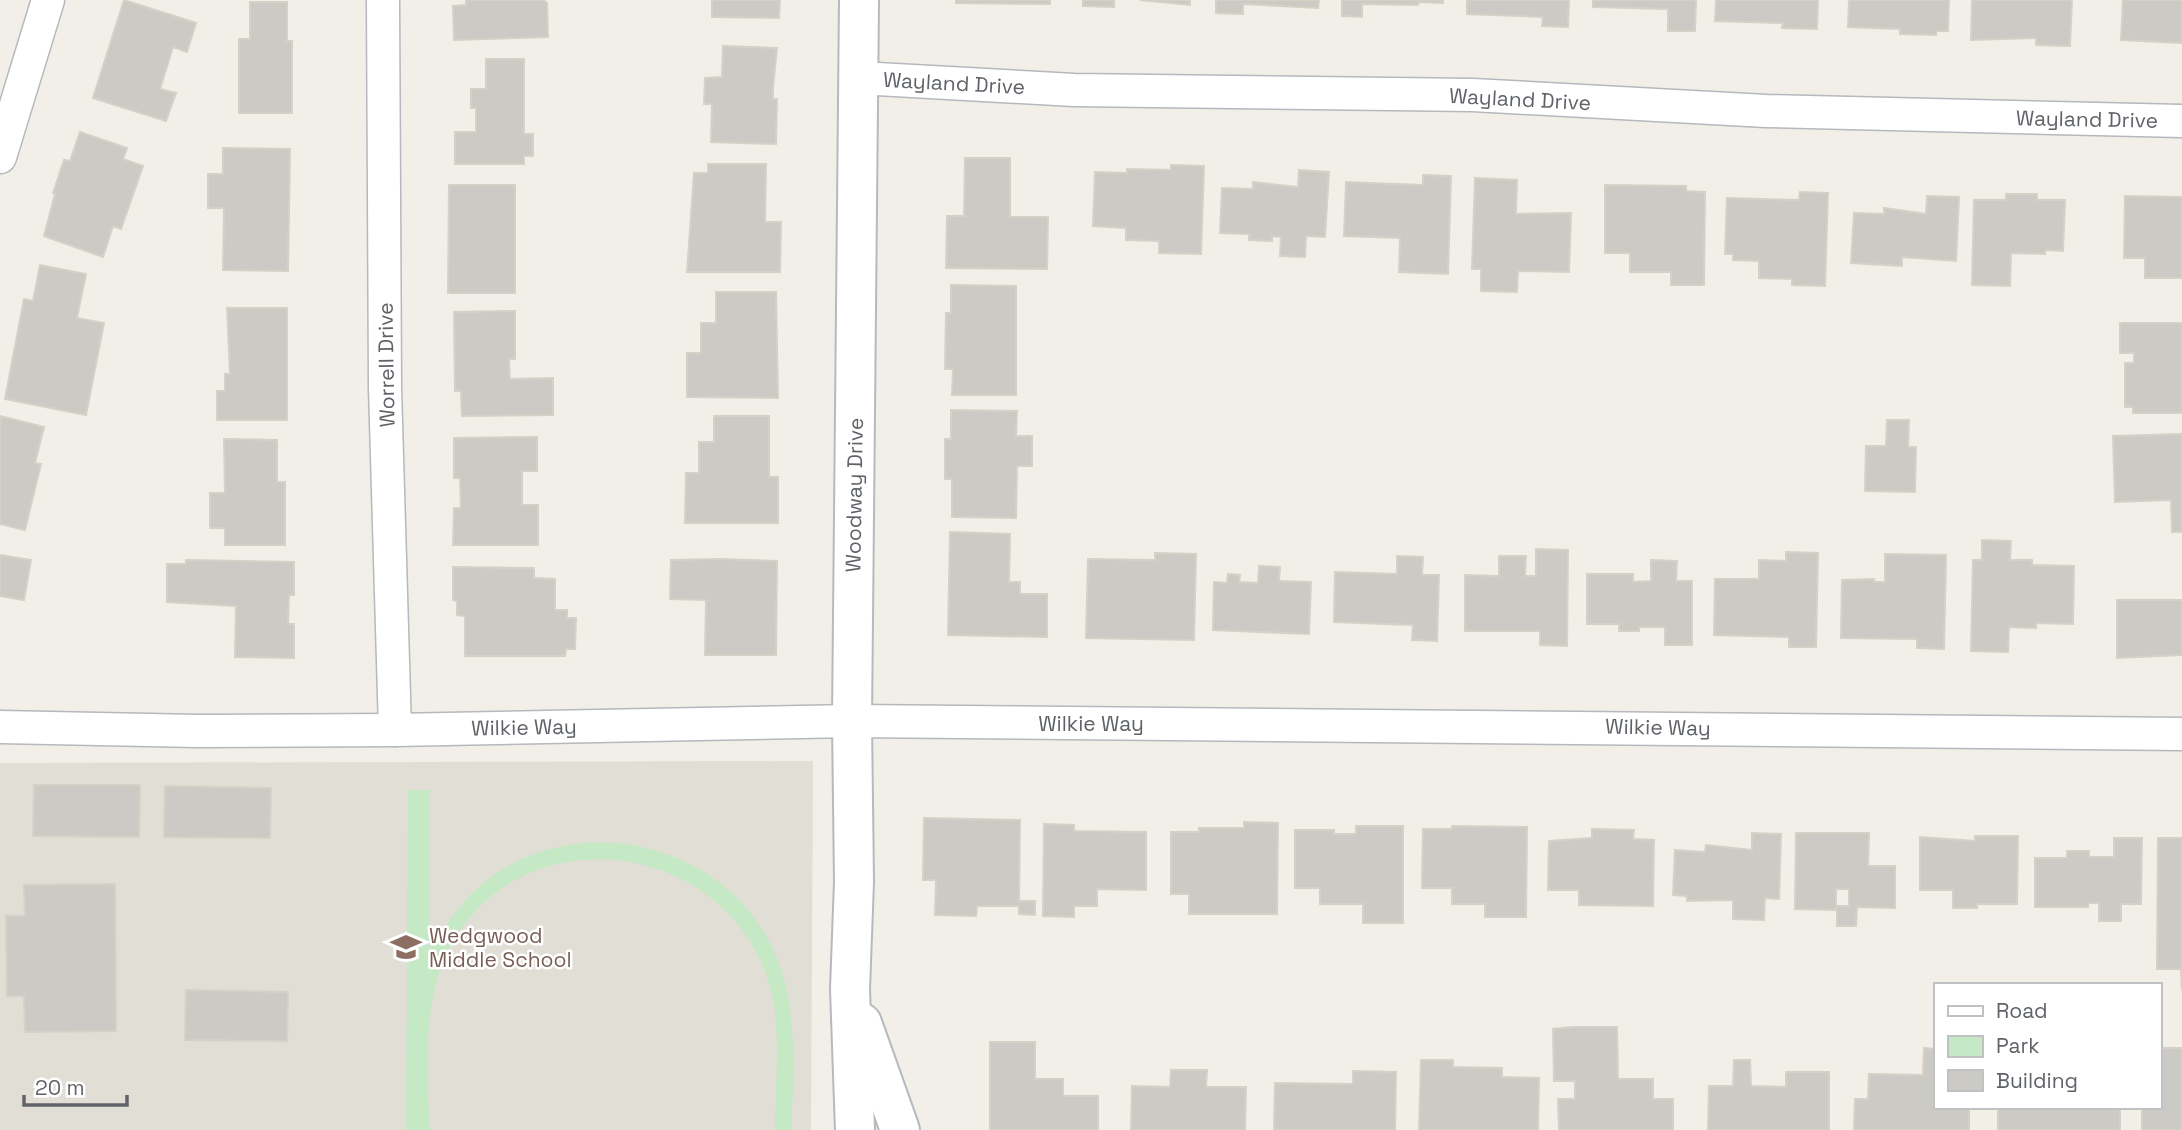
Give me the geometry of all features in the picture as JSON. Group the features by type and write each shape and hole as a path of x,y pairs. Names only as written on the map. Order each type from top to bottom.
{"street":[{"path":"0,157 48,0"},
{"name":"Worrell Drive","path":"383,0 385,388 395,730"},
{"name":"Woodway Drive","path":"855,1130 850,989 854,882 852,721 859,0"},
{"name":"Wayland Drive","path":"859,78 1074,90 1473,96 1766,111 2182,121"},
{"name":"Wilkie Way","path":"0,727 198,731 395,730 852,721 2182,734"},
{"name":"Woodway Drive","path":"850,989 900,1130"}],"shaded area":[{"name":"Wedgwood Middle School","path":"813,761 811,1130 0,1130 0,763"}],"green space":[{"path":"408,790 430,790 430,949 457,910 491,877 527,857 567,845 607,843 648,848 686,862 720,883 750,912 772,947 781,969 791,1014 792,1130 775,1130 777,1033 772,995 767,977 742,930 706,894 662,871 614,860 565,862 519,878 478,908 447,953 433,995 428,1040 429,1130 406,1130"}],"building":[{"path":"124,0 196,23 187,52 173,47 160,89 176,93 166,121 93,98"},
{"path":"466,0 543,0 547,3 548,37 454,40 453,6 466,5"},
{"path":"712,0 780,0 779,18 712,17"},
{"path":"956,0 1050,0 1050,4 956,3"},
{"path":"1083,0 1114,0 1114,7 1083,6"},
{"path":"1140,0 1190,0 1190,5"},
{"path":"1216,0 1319,0 1318,8 1243,4 1243,14 1216,13"},
{"path":"1342,0 1443,0 1443,3 1362,4 1362,17 1342,16"},
{"path":"1467,0 1569,0 1568,27 1542,26 1543,17 1467,14"},
{"path":"1593,0 1696,0 1695,31 1668,31 1668,9 1593,7"},
{"path":"1716,0 1818,0 1817,29 1782,28 1783,23 1715,21"},
{"path":"1849,0 1949,0 1948,31 1936,31 1936,35 1900,34 1900,29 1848,27"},
{"path":"1972,0 2072,0 2070,46 2036,45 2036,38 1971,40"},
{"path":"2123,0 2182,0 2182,43 2121,40"},
{"path":"250,2 287,2 287,41 292,41 292,113 239,113 239,39 250,39"},
{"path":"723,46 777,48 773,88 773,99 777,99 776,144 711,142 712,104 704,104 705,78 722,77"},
{"path":"486,59 524,59 524,134 533,134 533,156 524,156 524,164 455,164 455,132 476,132 476,108 471,108 471,89 486,89"},
{"path":"80,132 127,148 123,159 143,166 121,229 113,226 103,257 44,236 55,194 53,193 64,160 70,161"},
{"path":"223,148 290,149 288,271 223,270 224,208 208,208 208,174 223,174"},
{"path":"965,158 1010,158 1010,217 1048,217 1047,269 946,268 947,216 964,216"},
{"path":"708,164 766,164 765,222 781,222 780,272 687,272 694,173 708,173"},
{"path":"1171,165 1204,166 1201,254 1159,253 1159,241 1126,240 1126,228 1093,226 1095,172 1127,173 1127,169 1171,170"},
{"path":"1299,170 1329,172 1325,237 1306,236 1305,257 1280,256 1281,237 1272,236 1272,241 1249,240 1249,234 1220,233 1222,188 1253,189 1253,182 1298,187"},
{"path":"1423,175 1451,176 1448,274 1399,272 1400,238 1344,236 1346,182 1423,185"},
{"path":"1475,178 1517,180 1516,214 1571,213 1569,272 1518,271 1517,292 1481,291 1481,269 1472,269"},
{"path":"449,185 515,185 515,293 448,293"},
{"path":"1605,185 1686,186 1686,191 1705,192 1704,285 1671,285 1671,272 1630,272 1630,253 1605,253"},
{"path":"1800,192 1828,193 1825,286 1792,285 1792,279 1759,278 1759,261 1733,260 1733,254 1725,254 1727,198 1799,200"},
{"path":"2006,194 2037,194 2037,200 2065,200 2063,251 2045,250 2045,254 2011,253 2010,286 1972,285 1974,200 2006,200"},
{"path":"1927,196 1959,197 1956,261 1902,257 1902,266 1851,263 1854,213 1884,214 1884,208 1926,214"},
{"path":"2125,196 2182,197 2182,278 2145,278 2145,258 2124,258"},
{"path":"40,265 86,274 77,318 104,323 86,415 5,399 24,299 33,301"},
{"path":"951,285 1016,286 1016,395 952,395 953,369 945,369 946,313 951,313"},
{"path":"716,292 776,292 778,398 687,397 687,353 701,353 701,323 716,323"},
{"path":"227,308 287,308 287,420 217,420 217,391 225,391 225,374 230,374"},
{"path":"515,311 515,359 509,359 510,379 553,378 553,415 462,416 461,391 455,391 454,312"},
{"path":"2120,323 2182,323 2182,413 2133,413 2133,407 2125,407 2125,363 2134,363 2134,353 2120,353"},
{"path":"951,410 1017,411 1016,436 1032,436 1032,466 1017,466 1016,518 952,517 952,479 945,479 945,439 951,439"},
{"path":"0,416 44,427 35,463 41,464 25,530 0,524"},
{"path":"714,416 769,416 769,477 778,477 778,523 685,523 686,473 699,473 699,442 714,442"},
{"path":"1887,420 1909,420 1908,447 1916,447 1915,492 1865,491 1866,446 1886,446"},
{"path":"2182,434 2182,532 2172,532 2171,500 2115,502 2113,436"},
{"path":"537,437 537,471 522,471 522,505 538,505 538,545 453,545 454,508 461,508 460,478 454,478 454,438"},
{"path":"224,439 277,440 277,482 285,482 285,545 225,545 225,528 210,528 210,493 225,493"},
{"path":"950,532 1010,534 1009,582 1020,582 1020,594 1047,594 1047,637 948,635"},
{"path":"1982,540 2011,541 2010,560 2032,560 2032,565 2074,566 2073,624 2036,623 2036,628 2009,627 2008,652 1971,651 1973,560 1982,560"},
{"path":"1536,549 1568,550 1567,646 1540,645 1540,631 1465,631 1465,575 1499,576 1499,556 1526,556 1525,576 1536,576"},
{"path":"1786,552 1818,553 1816,647 1789,647 1789,637 1714,635 1715,579 1759,579 1759,560 1786,561"},
{"path":"1155,553 1196,554 1194,640 1086,638 1088,559 1155,560"},
{"path":"1885,554 1946,555 1944,649 1917,648 1917,639 1841,638 1842,580 1874,579 1874,582 1885,582"},
{"path":"0,555 31,560 24,600 0,596"},
{"path":"1397,556 1423,557 1422,575 1439,575 1437,641 1412,640 1413,625 1334,622 1335,572 1397,574"},
{"path":"186,560 294,562 294,595 289,595 288,624 294,624 294,658 235,657 236,606 167,602 167,564 186,564"},
{"path":"671,560 777,561 776,655 705,655 706,600 670,599"},
{"path":"1651,560 1677,561 1676,581 1692,581 1692,645 1665,645 1665,627 1639,627 1639,631 1619,631 1619,624 1587,624 1587,574 1633,574 1633,582 1651,581"},
{"path":"1259,566 1280,567 1279,581 1311,582 1309,634 1213,630 1214,582 1227,583 1228,574 1240,575 1239,582 1258,583"},
{"path":"453,567 534,568 534,578 555,579 555,610 567,610 567,618 576,618 575,649 566,649 565,656 465,656 465,616 457,615 457,601 453,600"},
{"path":"2117,600 2182,600 2182,655 2117,658"},
{"path":"34,785 140,785 139,837 33,836"},
{"path":"165,786 271,788 270,838 164,837"},
{"path":"924,818 1020,820 1019,901 1035,901 1035,915 1019,914 1019,906 977,906 976,916 935,915 936,880 923,880"},
{"path":"1244,822 1278,823 1277,914 1189,914 1189,894 1171,894 1171,832 1199,832 1199,828 1244,828"},
{"path":"1044,824 1074,825 1074,831 1146,832 1146,890 1097,889 1097,906 1074,906 1074,917 1043,916"},
{"path":"1356,826 1403,826 1403,923 1363,923 1363,904 1320,904 1320,888 1295,888 1295,830 1334,830 1334,834 1356,834"},
{"path":"1452,826 1527,827 1526,917 1485,917 1485,904 1452,904 1452,888 1422,888 1423,829 1452,829"},
{"path":"1592,829 1634,830 1633,839 1654,840 1653,906 1579,905 1579,890 1548,890 1549,841 1592,838"},
{"path":"1752,833 1781,834 1779,899 1765,898 1764,920 1733,919 1733,900 1687,901 1687,896 1673,895 1675,850 1705,852 1706,845 1752,850"},
{"path":"1796,833 1869,833 1868,866 1895,866 1895,908 1857,907 1856,926 1837,926 1837,906 1849,906 1849,889 1836,889 1836,910 1795,909"},
{"path":"1975,836 2018,836 2017,904 1977,904 1977,908 1953,908 1953,890 1920,890 1920,837 1975,841"},
{"path":"2114,838 2142,838 2141,904 2121,904 2121,921 2099,921 2099,903 2088,903 2088,907 2035,907 2035,858 2067,858 2067,851 2089,851 2089,857 2114,857"},
{"path":"2158,838 2182,838 2182,991 2181,969 2157,969"},
{"path":"115,884 116,1031 25,1032 24,996 7,996 6,916 25,916 24,885"},
{"path":"186,990 288,992 287,1041 185,1040"},
{"path":"1617,1027 1618,1079 1653,1079 1653,1099 1673,1099 1673,1130 1559,1130 1558,1099 1575,1099 1575,1081 1554,1081 1553,1029"},
{"path":"990,1042 1035,1042 1035,1079 1063,1079 1063,1096 1098,1096 1098,1130 990,1130"},
{"path":"1924,1048 1934,1049 1934,1109 1969,1109 1969,1130 1854,1130 1855,1099 1868,1099 1869,1074 1923,1075"},
{"path":"2161,1048 2182,1048 2182,1130 2142,1130 2142,1109 2161,1109"},
{"path":"1421,1060 1453,1060 1453,1067 1502,1068 1502,1077 1539,1078 1538,1130 1419,1130"},
{"path":"1734,1060 1750,1060 1751,1086 1786,1087 1786,1072 1829,1072 1829,1130 1708,1130 1709,1086 1733,1086"},
{"path":"1171,1070 1207,1070 1206,1087 1246,1087 1245,1130 1131,1130 1132,1086 1170,1087"},
{"path":"1353,1071 1396,1072 1395,1130 1274,1130 1275,1083 1353,1084"},
{"path":"1998,1109 2120,1109 2120,1130 1998,1130"}],"place":[{"name":"Wedgwood Middle School","path":"406,947"}]}
